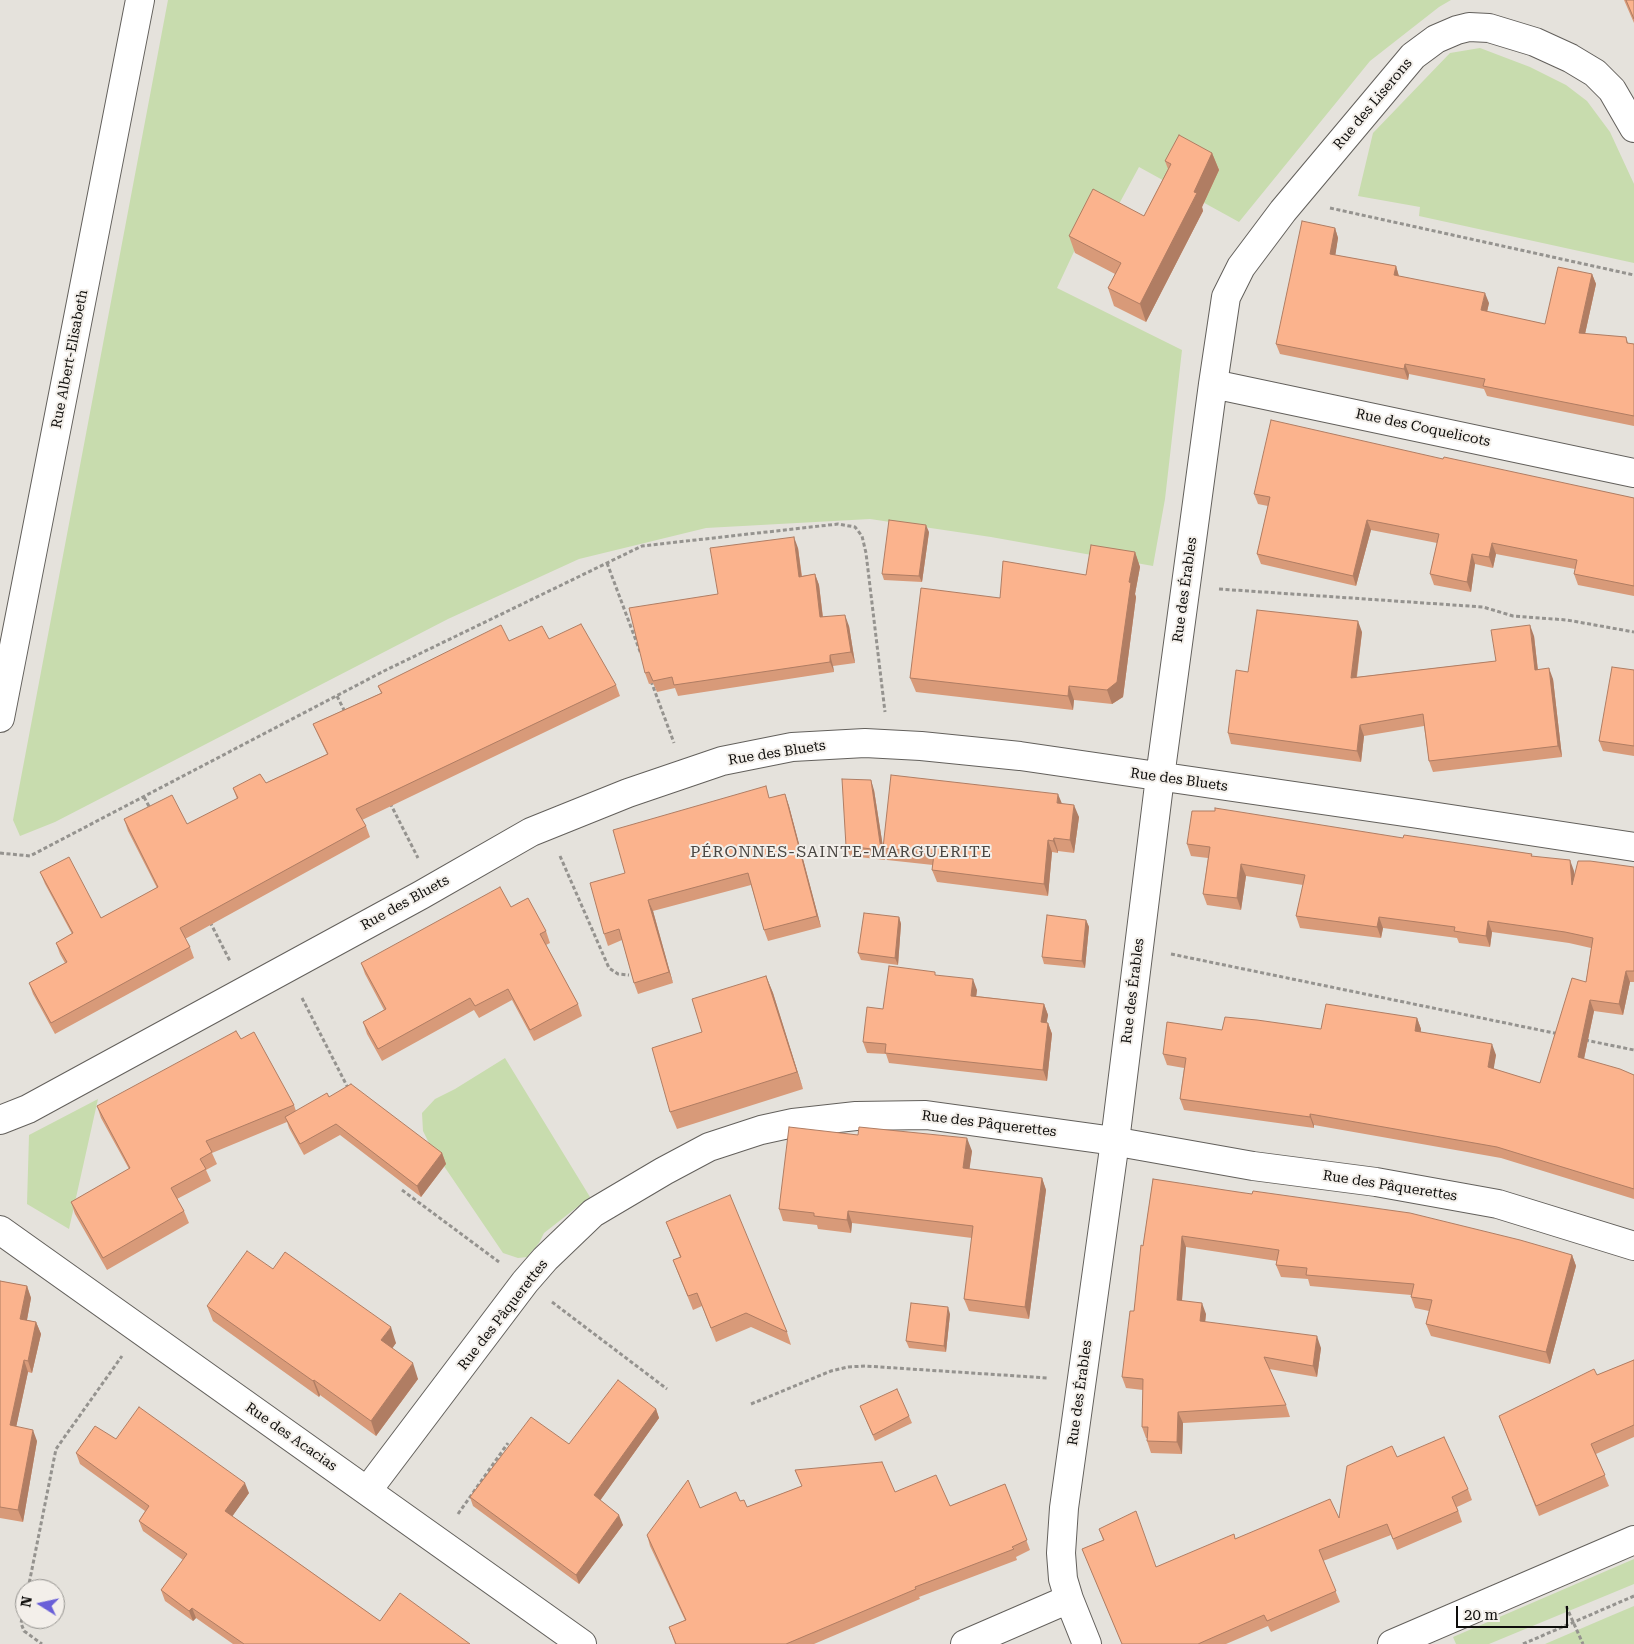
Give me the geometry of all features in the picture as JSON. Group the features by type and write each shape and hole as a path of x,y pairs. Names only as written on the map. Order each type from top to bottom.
{"street":[{"name":"Rue Albert-Elisabeth","path":"0,718 140,0"},
{"name":"Rue des Liserons","path":"1213,384 1226,296 1241,267 1292,200 1413,56 1436,39 1469,27 1489,28 1535,42 1570,58 1595,73 1612,90 1634,128"},
{"name":"Rue des Coquelicots","path":"1213,384 1634,473"},
{"name":"Rue des Érables","path":"1087,1644 1069,1599 1063,1578 1061,1534 1213,384"},
{"name":"Rue des Bluets","path":"0,1120 28,1109 531,832 628,793 722,761 792,748 838,744 889,744 1020,756 1634,847"},
{"name":"Rue des Pâquerettes","path":"368,1491 525,1282 544,1259 593,1213 664,1171 709,1148 761,1130 793,1123 856,1116 926,1115 1114,1141 1253,1166 1376,1182 1498,1204 1634,1246"},
{"name":"Rue des Acacias","path":"0,1230 582,1644"},
{"path":"1392,1644 1634,1540"},
{"path":"965,1644 1069,1599"}],"path":[{"path":"1292,200 1634,275"},
{"path":"0,853 30,856 384,671 642,546 666,543 838,524 855,527 862,536 866,553 889,744"},
{"path":"607,563 641,655"},
{"path":"1186,587 1483,607 1513,616 1567,620 1634,632"},
{"path":"648,673 685,774"},
{"path":"337,696 346,713"},
{"path":"144,797 153,813"},
{"path":"389,800 433,887"},
{"path":"546,825 609,968 618,974 630,975"},
{"path":"206,914 246,990"},
{"path":"1138,948 1566,1036"},
{"path":"286,968 350,1091"},
{"path":"1576,1038 1634,1050"},
{"path":"30,1579 56,1449 139,1330"},
{"path":"751,1404 831,1371 848,1367 865,1366 1082,1380"},
{"path":"439,1542 508,1443"},
{"path":"1553,1576 1583,1644"},
{"path":"1523,1644 1634,1596"},
{"path":"23,1629 42,1644"}],"green space":[{"path":"168,0 1451,0 1439,7 1370,61 1239,222 1139,167 1119,204 1100,196 1057,288 1182,350 1165,499 1153,566 991,537 870,519 706,528 579,559 448,619 55,822 20,836 13,820"},
{"path":"1480,48 1530,67 1566,85 1587,101 1610,132 1634,184 1634,263 1419,216 1420,207 1358,196 1373,133 1450,53"},
{"path":"505,1058 590,1197 544,1233 539,1243 527,1257 518,1258 503,1253 431,1147 423,1131 422,1113 435,1099"},
{"path":"98,1099 69,1229 27,1204 29,1135"},
{"path":"1634,1559 1634,1584 1489,1644 1456,1644 1453,1637"},
{"path":"1634,1606 1634,1644 1545,1644 1608,1617"}],"building":[{"path":"1626,0 1634,0 1634,19"},
{"path":"1179,135 1212,153 1194,192 1197,193 1140,304 1108,288 1121,263 1069,236 1093,189 1144,216 1171,164 1165,161"},
{"path":"1302,221 1335,228 1330,254 1396,266 1394,275 1485,293 1481,310 1545,324 1558,267 1592,274 1579,333 1626,337 1627,343 1634,344 1634,416 1483,386 1485,379 1405,364 1404,369 1276,344"},
{"path":"1271,420 1443,459 1444,457 1634,498 1634,586 1574,574 1577,560 1492,543 1489,557 1472,554 1467,582 1430,574 1439,534 1367,520 1353,576 1257,554 1270,497 1254,494"},
{"path":"889,520 926,525 919,576 882,574"},
{"path":"794,537 799,577 815,574 820,617 845,615 851,652 830,655 830,662 674,685 672,677 653,681 649,672 645,673 629,608 718,594 710,548"},
{"path":"1091,545 1135,552 1129,582 1131,583 1117,682 1107,690 1069,686 1068,696 910,678 921,588 1000,598 1003,561 1086,575"},
{"path":"1257,610 1358,621 1351,678 1496,661 1491,630 1530,625 1535,670 1549,668 1558,746 1429,761 1423,714 1360,725 1357,751 1228,733 1236,670 1248,672"},
{"path":"581,624 616,685 356,809 366,826 180,928 190,947 51,1023 29,983 67,962 56,943 73,933 40,872 69,857 101,918 158,887 124,819 172,795 187,824 238,798 233,788 260,774 266,783 328,754 313,724 382,693 378,686 501,625 509,641 542,626 549,639"},
{"path":"1612,667 1634,670 1634,746 1599,741"},
{"path":"891,775 1058,794 1057,803 1074,805 1070,840 1054,838 1053,841 1048,840 1044,884 932,870 934,854 883,848"},
{"path":"842,779 871,780 881,850 846,846"},
{"path":"766,786 769,798 785,794 817,916 764,930 748,873 648,900 669,972 634,983 619,929 604,934 590,883 625,873 613,830"},
{"path":"1215,808 1403,838 1404,835 1532,854 1531,856 1570,860 1572,885 1578,861 1634,867 1634,971 1626,971 1619,1004 1590,1000 1578,1057 1634,1075 1634,1189 1497,1147 1310,1114 1310,1117 1180,1099 1186,1058 1163,1054 1167,1022 1222,1030 1225,1017 1321,1029 1326,1004 1417,1018 1415,1031 1492,1044 1488,1067 1540,1083 1572,978 1586,982 1593,938 1488,921 1486,936 1454,931 1455,927 1379,917 1377,927 1296,916 1305,875 1241,864 1237,898 1203,894 1210,847 1187,844 1192,811 1215,811"},
{"path":"500,887 511,907 528,898 546,931 540,934 578,1004 530,1030 508,989 475,1006 470,998 378,1049 363,1022 386,1009 361,963"},
{"path":"864,913 899,917 895,958 858,953"},
{"path":"1047,915 1086,920 1082,961 1042,957"},
{"path":"889,966 935,972 935,975 973,979 971,996 1044,1004 1041,1022 1048,1023 1043,1070 885,1053 886,1044 863,1042 867,1007 883,1009"},
{"path":"766,976 797,1072 670,1112 652,1048 702,1032 692,999"},
{"path":"236,1031 241,1039 254,1032 294,1105 206,1141 212,1152 200,1159 206,1169 171,1188 184,1211 103,1258 71,1202 130,1168 97,1106"},
{"path":"351,1084 442,1153 417,1186 336,1124 300,1144 285,1117 327,1093 329,1097"},
{"path":"789,1127 858,1135 859,1127 967,1138 963,1168 1042,1178 1025,1307 964,1299 973,1226 848,1211 847,1220 814,1216 814,1213 779,1209"},
{"path":"1153,1179 1252,1194 1253,1191 1410,1213 1572,1255 1546,1352 1426,1324 1432,1300 1411,1297 1414,1284 1306,1275 1307,1268 1276,1265 1279,1250 1182,1236 1177,1300 1202,1303 1200,1321 1317,1336 1313,1366 1264,1357 1286,1405 1178,1412 1177,1442 1147,1441 1148,1427 1142,1427 1143,1379 1122,1377 1130,1311 1134,1311 1141,1245 1143,1246"},
{"path":"730,1195 787,1332 746,1313 711,1328 697,1293 688,1296 673,1260 681,1257 666,1222"},
{"path":"247,1251 273,1269 285,1252 391,1327 381,1340 413,1363 371,1421 207,1306"},
{"path":"0,1281 27,1286 20,1319 36,1322 28,1361 24,1360 10,1425 33,1430 18,1510 0,1507"},
{"path":"911,1303 948,1307 944,1346 906,1341"},
{"path":"1634,1360 1634,1425 1591,1444 1605,1475 1536,1506 1499,1416 1594,1369 1597,1375"},
{"path":"618,1380 656,1409 594,1495 619,1515 576,1575 470,1497 531,1417 569,1444"},
{"path":"897,1389 909,1416 873,1435 860,1406"},
{"path":"139,1407 245,1483 225,1511 380,1621 400,1593 470,1644 244,1644 192,1608 189,1611 161,1590 187,1554 139,1521 149,1506 76,1453 95,1426 116,1439"},
{"path":"1444,1437 1468,1489 1452,1497 1458,1511 1393,1539 1387,1524 1319,1550 1336,1591 1267,1621 1264,1615 1198,1644 1122,1644 1082,1549 1104,1540 1099,1529 1136,1511 1156,1567 1234,1534 1235,1539 1330,1499 1339,1518 1347,1466 1392,1446 1397,1457"},
{"path":"882,1462 895,1492 936,1475 950,1506 1005,1484 1027,1540 1012,1547 1014,1549 915,1587 916,1589 786,1644 676,1644 669,1627 686,1620 647,1535 688,1480 700,1508 736,1492 740,1501 744,1500 747,1507 802,1486 795,1470"}],"district":[{"name":"PÉRONNES-SAINTE-MARGUERITE","path":"841,852"}]}
